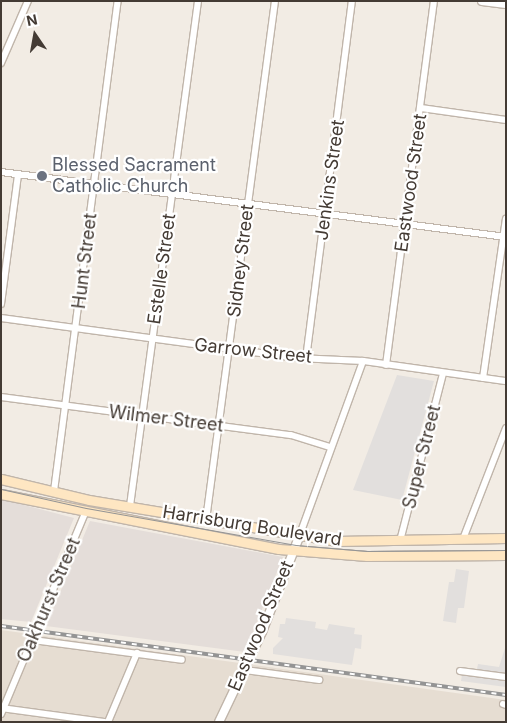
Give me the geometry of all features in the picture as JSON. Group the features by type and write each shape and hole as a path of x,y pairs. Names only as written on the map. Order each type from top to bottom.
{"main road":[{"name":"Harrisburg Boulevard","path":"1,480 206,520 336,541 506,538"},
{"name":"Harrisburg Boulevard","path":"1,494 85,513 294,550 367,556 506,555"}],"street":[{"path":"2,59 28,1"},
{"name":"Hunt Street","path":"54,491 77,328 118,1"},
{"name":"Estelle Street","path":"130,506 198,1"},
{"name":"Sidney Street","path":"206,520 275,1"},
{"name":"Jenkins Street","path":"306,359 352,1"},
{"name":"Eastwood Street","path":"386,365 434,1"},
{"path":"482,1 506,4"},
{"path":"421,108 506,120"},
{"path":"1,172 248,206 504,236"},
{"path":"1,304 18,174"},
{"path":"483,378 506,219"},
{"name":"Garrow Street","path":"1,318 306,359 363,361 506,381"},
{"name":"Eastwood Street","path":"219,722 244,670 294,550 330,446 363,361"},
{"name":"Super Street","path":"400,541 443,373"},
{"name":"Wilmer Street","path":"1,397 290,435 330,446"},
{"path":"463,539 506,428"},
{"name":"Oakhurst Street","path":"2,710 85,513"},
{"path":"33,640 182,660"},
{"path":"2,710 106,722 137,654"},
{"path":"244,670 319,680"},
{"path":"460,671 506,677"}],"shaded area":[{"path":"397,375 434,381 402,500 353,490"},
{"path":"1,499 74,518 31,622 1,619"},
{"path":"90,521 283,557 245,652 46,626"},
{"path":"456,569 469,571 464,608 458,608 456,623 443,621 449,582 454,582"},
{"path":"286,618 316,622 315,628 327,630 329,624 355,628 354,634 362,635 361,649 355,648 352,665 273,654 273,648 283,638 278,637 280,624 285,624"},
{"path":"1,630 506,700 506,722 1,722"},
{"path":"506,645 506,687 461,681 463,668 477,669 478,664 499,667"}],"tram line":[{"path":"1,489 86,508 296,545 367,551 506,550"}],"railway":[{"path":"1,626 506,695"}],"place":[{"name":"Blessed Sacrament Catholic Church","path":"42,176"}]}
